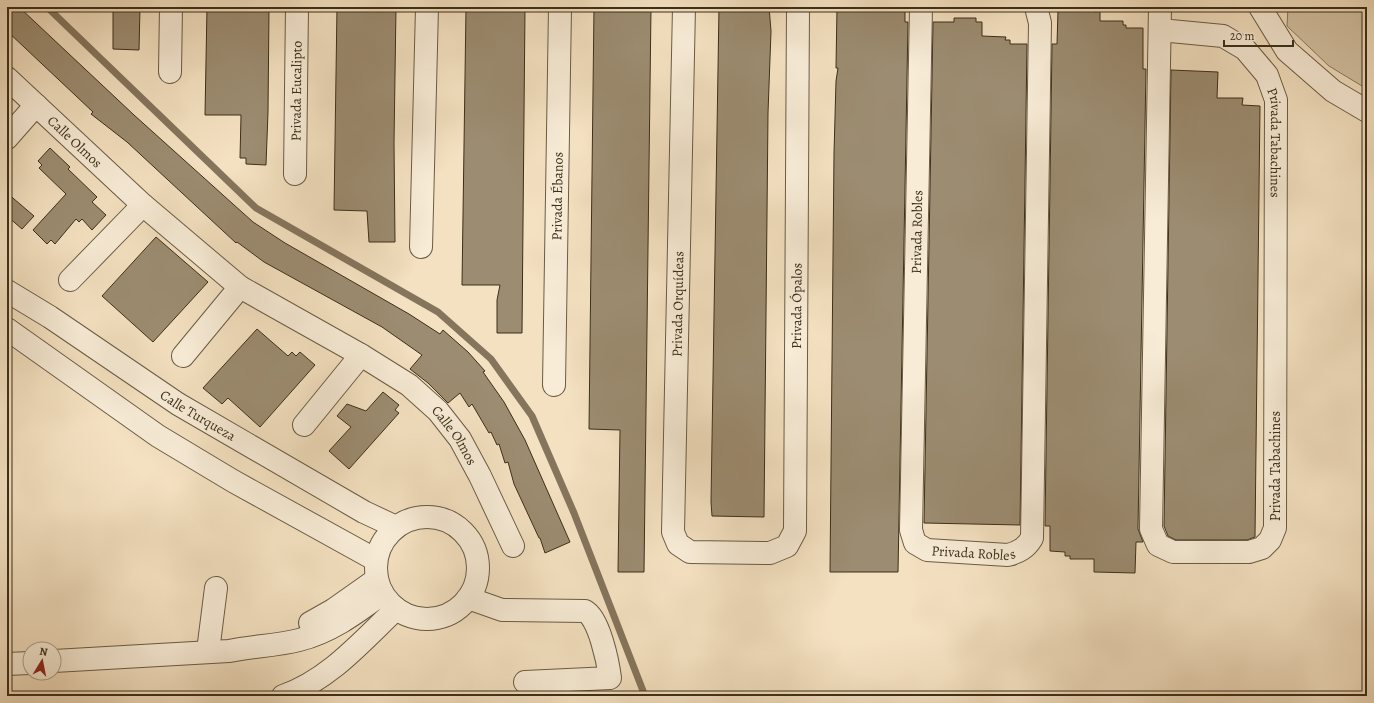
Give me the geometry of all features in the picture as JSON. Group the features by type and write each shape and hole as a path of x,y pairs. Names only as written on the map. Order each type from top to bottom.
{"street":[{"path":"170,72 171,7"},
{"name":"Privada Eucalipto","path":"295,174 297,7"},
{"path":"422,247 427,7"},
{"name":"Privada Ébanos","path":"554,385 560,7"},
{"name":"Privada Orquídeas","path":"684,7 673,532 678,544 690,552 731,552"},
{"name":"Privada Ópalos","path":"731,552 770,553 787,546 795,531 798,7"},
{"name":"Privada Robles","path":"921,7 911,530 915,543 927,550 1008,554 1019,552 1032,538 1040,23 1036,7"},
{"name":"Privada Tabachines","path":"1160,7 1151,529 1158,545 1173,552 1248,552 1262,548 1270,540 1274,528 1276,100 1267,75 1245,49 1223,36 1160,30"},
{"path":"1260,7 1287,51 1333,91 1367,111"},
{"name":"Calle Olmos","path":"7,78 143,205 240,287 361,355 409,385 438,412 460,439 480,476 513,546"},
{"path":"7,138 36,105"},
{"path":"70,280 143,205"},
{"path":"183,356 240,287"},
{"name":"Calle Turqueza","path":"7,291 50,317 178,404 364,512 396,527"},
{"path":"7,329 158,436 233,481 383,585 410,616 434,618 456,609 468,598 475,584 478,568 475,553 462,532 450,523 426,517 411,520 396,527 385,538 383,585 332,670 296,691 283,696"},
{"path":"304,425 361,355"},
{"path":"62,661 208,652 258,645 288,634 383,585"},
{"path":"208,652 216,588"},
{"path":"468,598 502,610 585,610 592,617 607,656 610,678 525,682"},
{"path":"7,664 22,663"}],"shaded area":[{"path":"1288,7 1367,7 1367,89 1329,66 1287,26"}],"building":[{"path":"7,7 19,7 134,115 253,222 285,243 409,314 440,334 443,330 468,352 485,371 483,372 504,402 525,440 570,542 545,553 540,538 514,484 508,462 505,463 499,444 497,445 491,432 489,433 472,404 469,407 460,393 448,403 428,383 410,369 422,355 382,327 264,262 237,242 236,243 127,142 91,114 93,112 7,31"},
{"path":"113,7 140,7 139,50 113,49"},
{"path":"207,7 269,7 266,165 246,164 246,158 240,158 241,115 205,115"},
{"path":"337,7 396,7 394,143 395,242 369,242 367,211 334,210"},
{"path":"466,7 525,7 522,333 497,333 497,300 500,285 462,285"},
{"path":"594,7 651,7 644,572 618,572 620,430 589,429"},
{"path":"719,7 769,7 771,31 768,113 764,517 712,516"},
{"path":"837,7 905,7 905,22 908,22 898,572 830,572 834,153 836,81 838,68 836,68"},
{"path":"1073,7 1095,7 1095,12 1100,11 1100,21 1123,21 1123,25 1126,25 1126,28 1143,28 1143,69 1146,69 1138,529 1143,542 1136,542 1135,573 1094,572 1094,559 1070,559 1070,556 1065,556 1065,552 1050,551 1050,526 1045,526 1052,44 1057,44 1058,11 1073,11"},
{"path":"954,18 976,18 976,22 982,22 982,36 1006,37 1005,40 1010,40 1010,44 1027,44 1020,525 924,523 933,22 954,22"},
{"path":"1171,70 1218,72 1217,98 1243,98 1242,105 1260,106 1255,537 1247,540 1176,540 1168,536 1164,526"},
{"path":"50,148 70,167 68,169 97,197 92,202 106,215 92,230 82,219 79,222 76,219 55,244 51,240 47,244 33,230 66,194 39,168 42,165 38,161"},
{"path":"7,193 34,216 22,229 7,216"},
{"path":"156,237 208,282 153,342 102,296"},
{"path":"257,329 288,356 292,352 296,356 300,352 315,365 260,427 228,398 222,404 203,388"},
{"path":"383,392 399,405 395,410 399,413 349,469 329,451 351,427 337,416 347,404 366,411"}],"waterway":[{"path":"47,7 256,208 438,312 491,359 532,416 574,513 645,696"}]}
